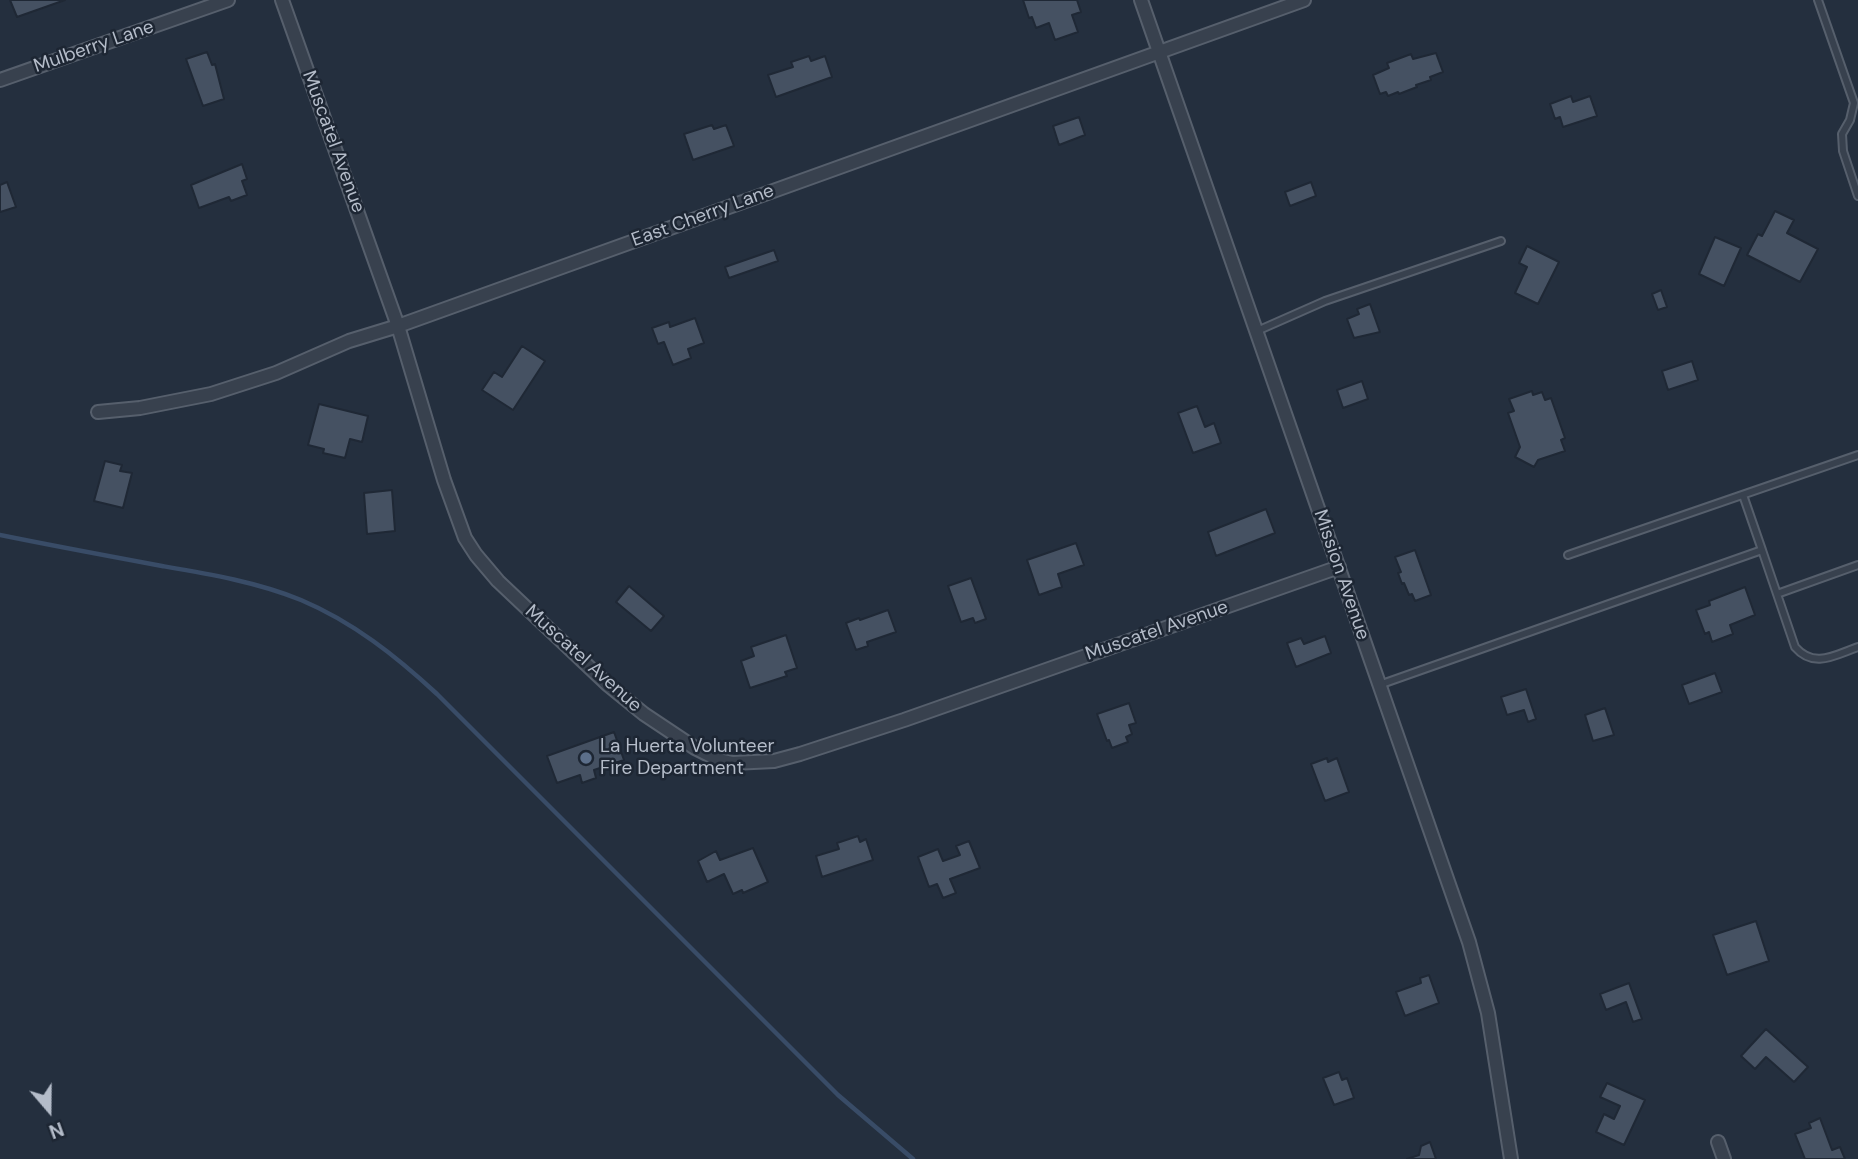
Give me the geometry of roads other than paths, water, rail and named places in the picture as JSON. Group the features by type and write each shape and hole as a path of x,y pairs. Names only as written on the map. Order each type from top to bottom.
{"street":[{"name":"Mulberry Lane","path":"0,80 228,0"},
{"name":"Muscatel Avenue","path":"282,0 398,326 455,514 465,538 476,555 527,610 607,684 671,734 719,760 753,763 800,754 1339,568"},
{"name":"Mission Avenue","path":"1141,0 1476,966 1488,1013 1511,1159"},
{"name":"East Cherry Lane","path":"98,412 140,408 211,394 276,373 349,341 398,326 1304,0"},
{"path":"1718,1142 1724,1159"}],"lane":[{"path":"1818,0 1854,103 1850,120 1842,134 1843,151 1858,196"},
{"path":"1256,331 1325,301 1501,241"},
{"path":"1568,555 1858,455"},
{"path":"1742,495 1796,647 1803,657 1825,659 1858,647"},
{"path":"1379,685 1762,550"},
{"path":"1777,594 1858,565"}],"waterway":[{"path":"0,535 250,583 301,600 373,641 437,694 838,1095 913,1159"}],"place":[{"name":"La Huerta Volunteer Fire Department","path":"586,758"}]}
